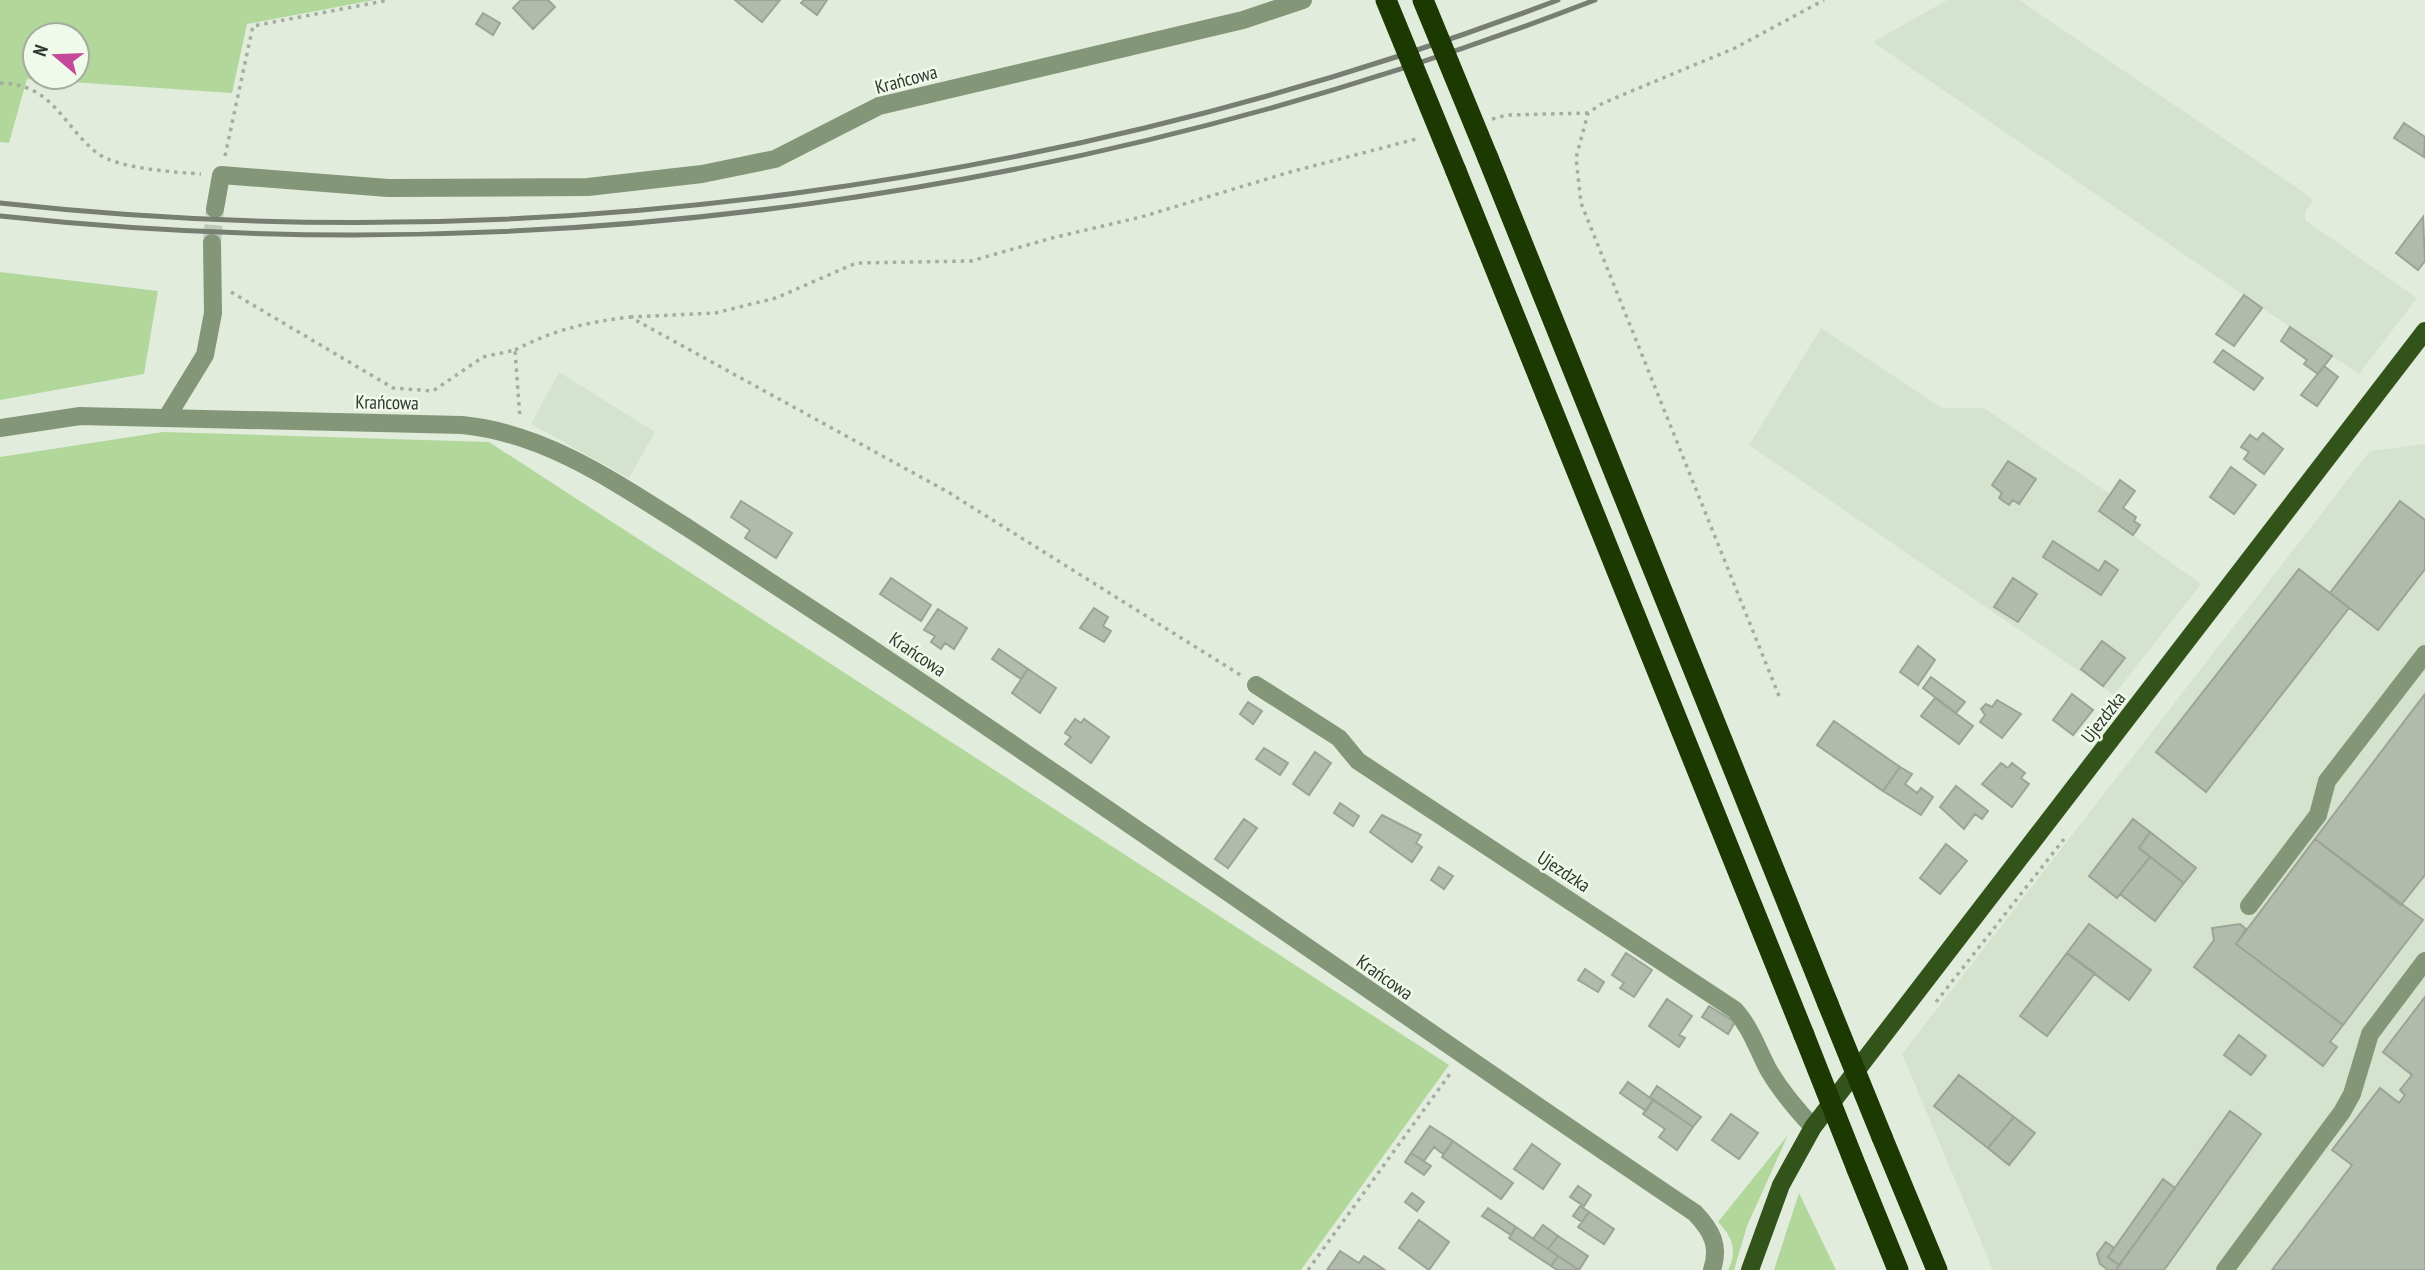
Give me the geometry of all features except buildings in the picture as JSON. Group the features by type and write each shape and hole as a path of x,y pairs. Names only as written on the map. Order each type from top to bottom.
{"highway":[{"path":"1386,0 1898,1270"},
{"path":"1423,0 1937,1270"}],"main road":[{"name":"Ujezdzka","path":"1750,1270 1781,1185 1813,1127 2425,331"}],"street":[{"name":"Krańcowa","path":"220,175 388,188 589,187 702,174 775,159 879,106 1243,20 1303,0"},
{"path":"215,209 220,175"},
{"path":"167,417 205,355 214,282 212,243"},
{"name":"Krańcowa","path":"0,428 80,416 462,425 493,428 522,436 583,465 761,575 942,696 1462,1057 1695,1213 1708,1227 1715,1242 1716,1258 1712,1270"},
{"path":"2249,906 2318,816 2327,781 2425,654"},
{"name":"Ujezdzka","path":"1256,685 1339,738 1359,761 1735,1010 1747,1023 1775,1079 1813,1127"},
{"path":"2225,1270 2342,1112 2352,1094 2370,1034 2425,961"}],"path":[{"path":"0,83 13,83 51,100 99,154 146,169 220,175 253,26 389,0"},
{"path":"1481,122 1507,115 1588,113 1603,103 1735,48 1824,0"},
{"path":"1588,113 1576,158 1580,203 1670,419 1779,696"},
{"path":"214,282 393,388 433,391 483,357 515,350 547,334 585,322 715,313 776,298 856,263 971,261 1141,217 1290,172 1430,135"},
{"path":"630,317 948,492 1256,685"},
{"path":"515,350 522,436"},
{"path":"1936,1002 2064,839"},
{"path":"1308,1270 1462,1057"}],"shaded area":[{"path":"1947,0 2019,0 2309,196 2313,201 2305,212 2305,220 2417,298 2359,374 1873,42"},
{"path":"1821,328 1942,408 1984,408 2110,494 2099,511 2201,584 2114,695 1749,445"},
{"path":"559,372 655,432 629,478 531,424"},
{"path":"2425,444 2425,1270 1993,1270 1902,1054 2370,451"}],"green space":[{"path":"0,0 374,0 247,24 232,93 91,83 91,21 21,21 21,91 24,91 9,143 0,142"},
{"path":"0,272 158,291 144,374 0,400"},
{"path":"163,432 489,442 1449,1065 1301,1270 0,1270 0,457"},
{"path":"1788,1135 1747,1226 1734,1270 1728,1270 1733,1256 1732,1244 1718,1222"},
{"path":"1799,1193 1836,1270 1774,1270"}],"tunnel":[{"path":"212,243 215,209"}],"railway":[{"path":"0,203 198,219 396,222 594,214 791,194 986,162 1180,119 1371,65 1558,0"},
{"path":"0,216 203,231 406,234 609,225 810,204 1010,170 1208,125 1403,68 1595,0"}]}
